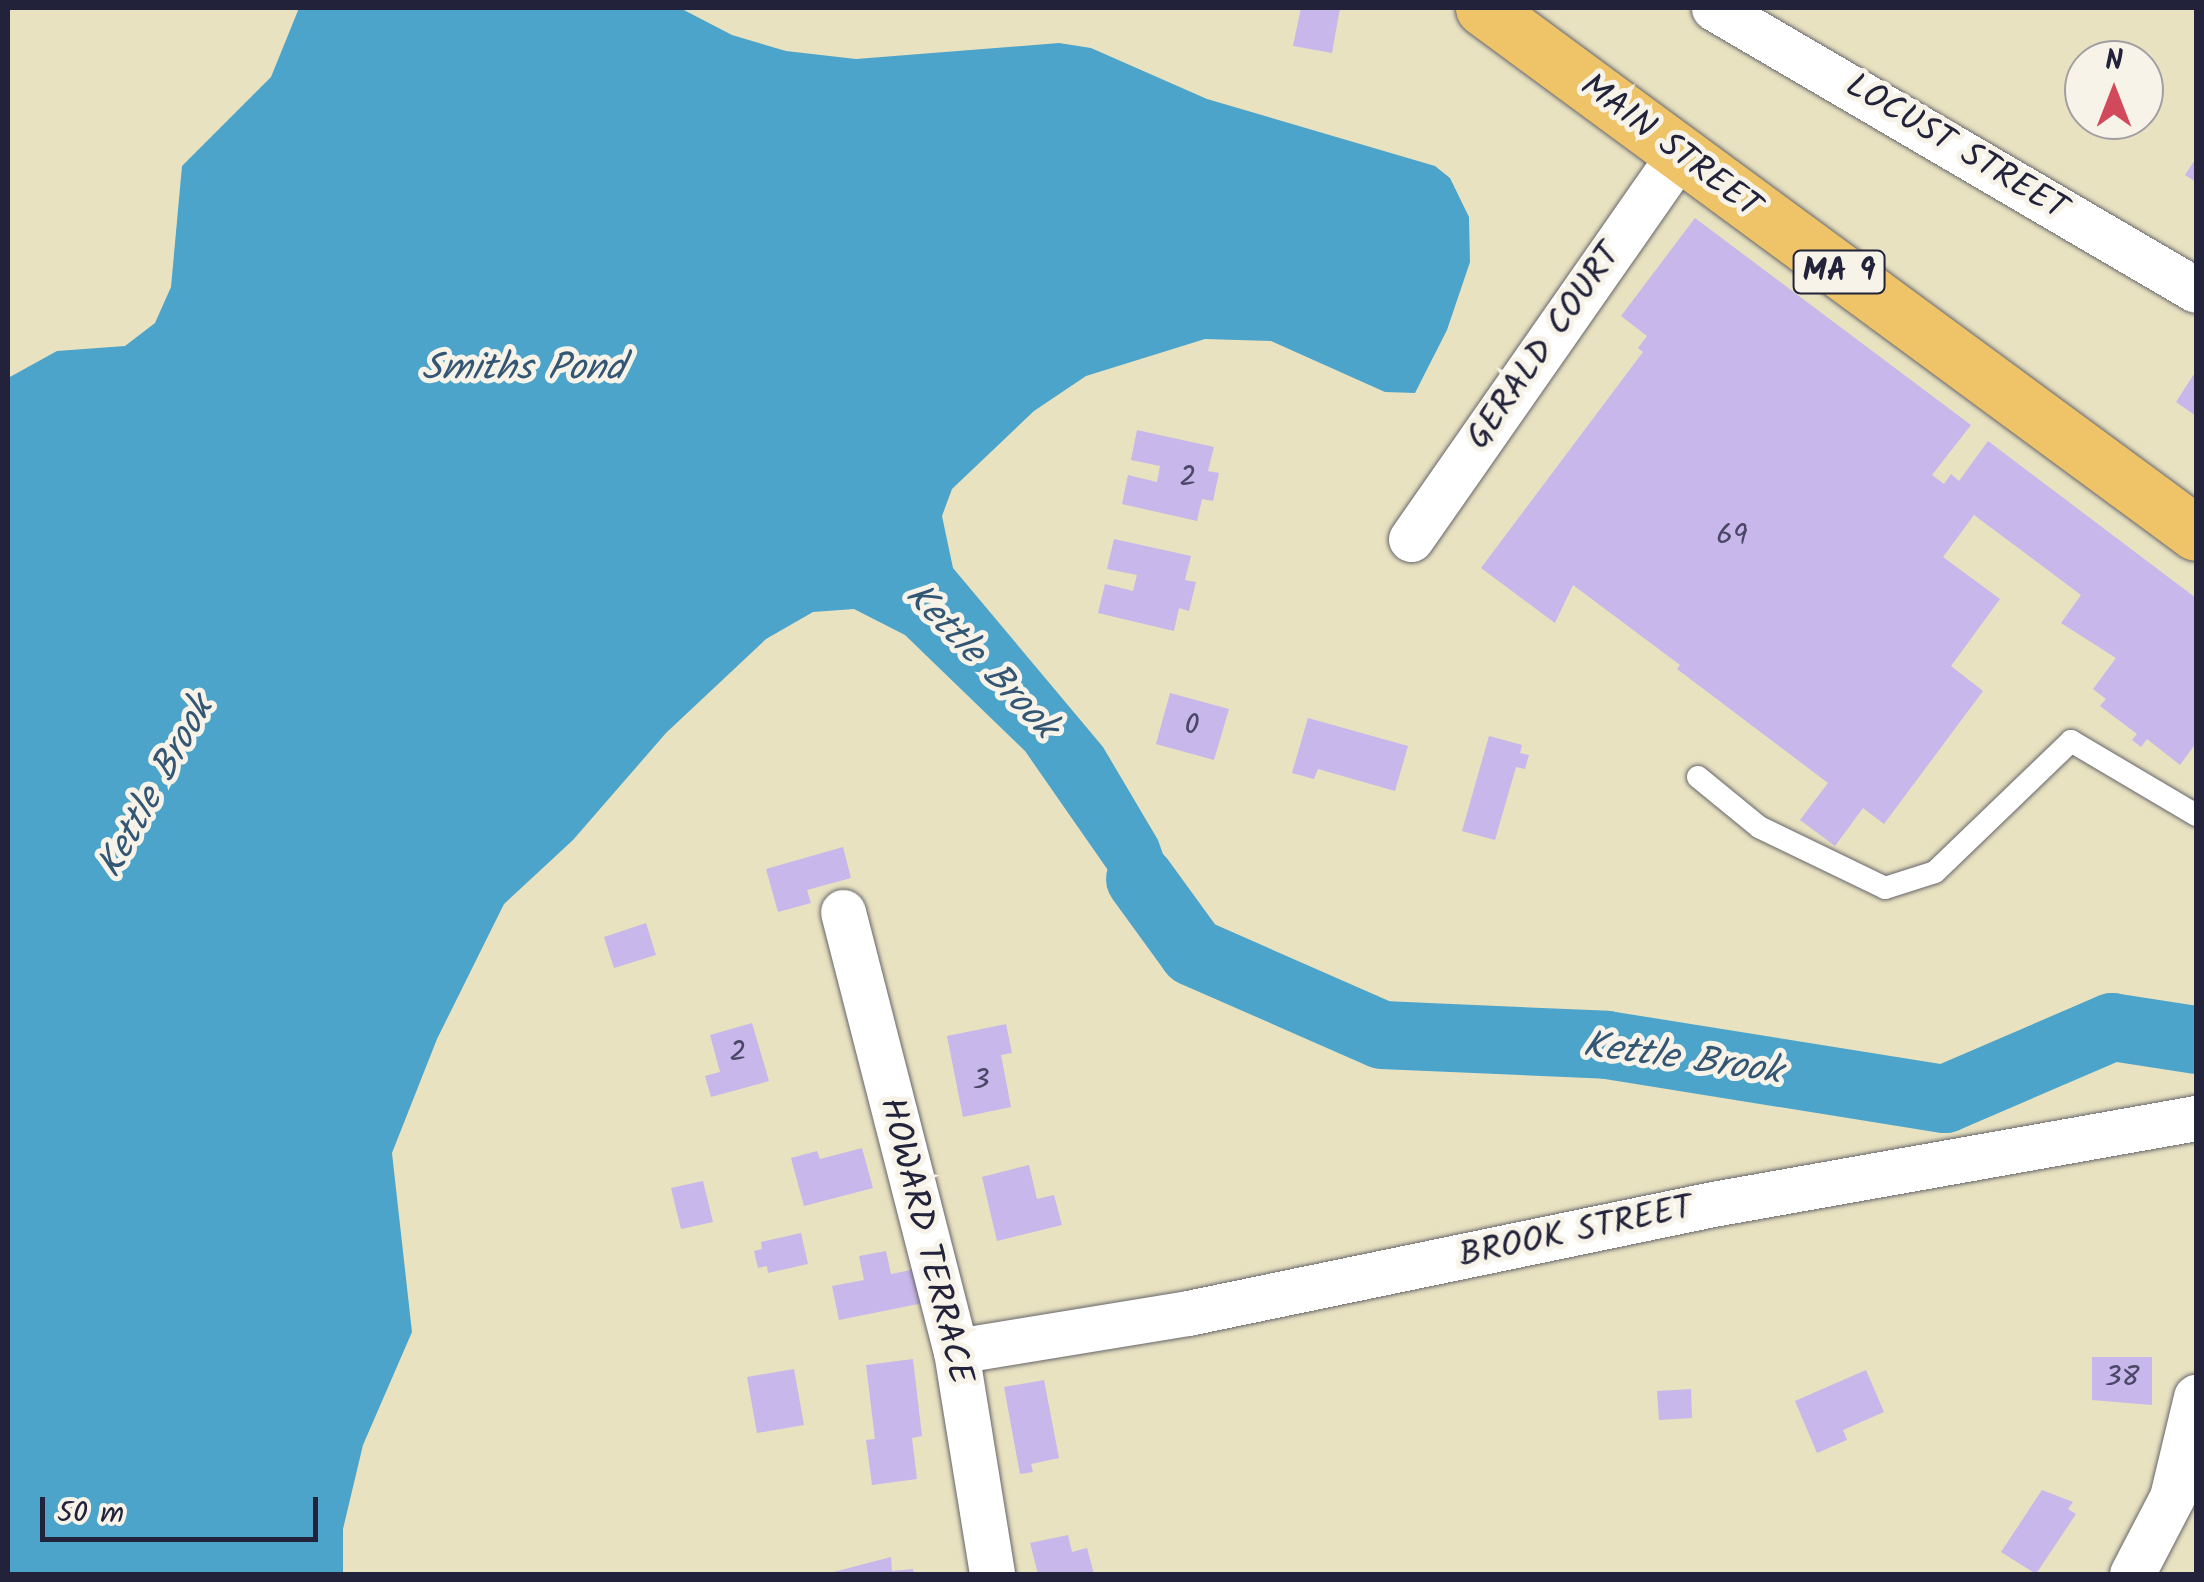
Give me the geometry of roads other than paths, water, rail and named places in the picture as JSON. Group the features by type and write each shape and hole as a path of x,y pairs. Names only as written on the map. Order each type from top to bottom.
{"highway":[{"name":"MAIN STREET","path":"1483,8 2196,533"}],"street":[{"name":"LOCUST STREET","path":"1714,8 2196,290"},
{"name":"GERALD COURT","path":"1411,539 1679,155"},
{"name":"HOWARD TERRACE","path":"843,912 956,1351 992,1574"},
{"name":"BROOK STREET","path":"956,1351 1188,1313 1713,1204 2196,1118"},
{"path":"2132,1574 2172,1497 2196,1397"}],"lane":[{"path":"1698,777 1759,828 1885,888 1934,872 2071,741 2196,815"}],"water":[{"name":"Smiths Pond","path":"299,8 680,8 732,35 786,51 856,59 1059,43 1091,48 1207,99 1435,166 1450,178 1469,217 1470,262 1447,330 1415,393 1385,392 1271,341 1205,339 1086,376 1034,411 952,489 942,516 953,568 1103,747 1158,840 1180,903 1206,928 1193,952 1167,955 1025,751 905,635 854,609 813,612 766,639 666,733 573,840 504,904 437,1039 392,1153 412,1332 363,1445 343,1529 343,1574 8,1574 8,378 57,351 125,346 155,323 171,287 182,166 271,77"}],"waterway":[{"name":"Kettle Brook","path":"1140,879 1193,952 1382,1035 1607,1045 1945,1099 2112,1027 2196,1040"}]}
